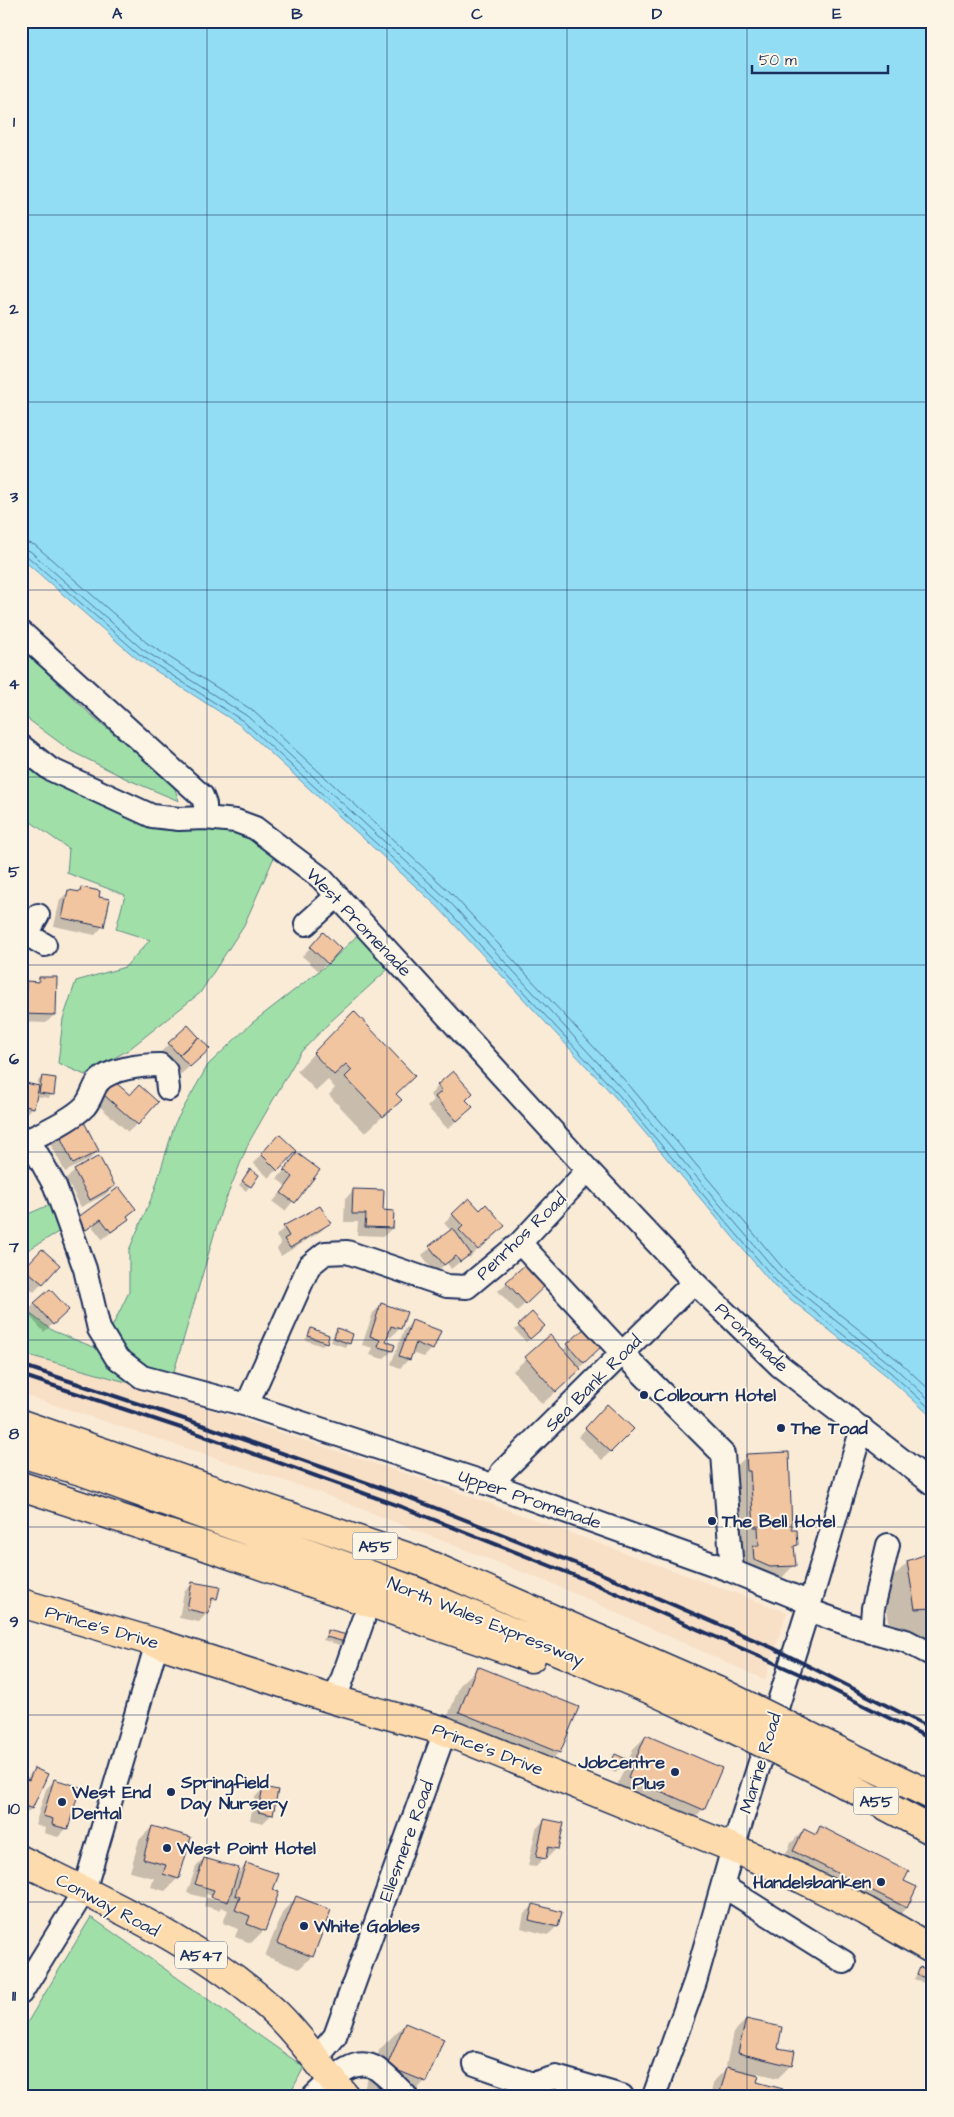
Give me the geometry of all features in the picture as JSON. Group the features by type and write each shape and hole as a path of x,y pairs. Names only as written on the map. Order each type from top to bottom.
{"main road":[{"name":"North Wales Expressway","path":"21,1424 425,1563 720,1692 933,1796"},
{"name":"North Wales Expressway","path":"21,1453 84,1472 412,1590 649,1689 818,1770 933,1831"},
{"path":"21,1486 199,1544 557,1667 649,1689"},
{"name":"Prince's Drive","path":"21,1603 157,1643 334,1700 446,1731 733,1848 802,1879 866,1911 933,1950"},
{"name":"Conway Road","path":"21,1860 84,1891 196,1951 239,1981 278,2015 316,2059 326,2092"}],"street":[{"path":"21,632 202,796 205,804 205,818"},
{"name":"West Promenade","path":"21,746 50,769 152,816 236,821 255,828 321,878 588,1170"},
{"path":"306,924 337,896"},
{"path":"31,937 38,915"},
{"path":"24,1139 62,1123 85,1106 99,1081 109,1075 144,1065 160,1065 166,1071 168,1090"},
{"name":"Upper Promenade","path":"24,1139 36,1152 55,1186 85,1269 99,1329 116,1357 142,1378 247,1405 495,1486 732,1571 871,1632 906,1641 933,1655"},
{"name":"Penrhos Road","path":"247,1405 309,1266 326,1253 347,1252 447,1286 467,1287 520,1242 588,1170"},
{"name":"Promenade","path":"588,1170 694,1282 780,1366 933,1484"},
{"path":"520,1242 622,1353 723,1454 732,1571"},
{"name":"Sea Bank Road","path":"495,1486 502,1472 694,1282"},
{"name":"Marine Road","path":"654,2096 695,1982 733,1848 809,1606 862,1428"},
{"path":"871,1632 873,1608 888,1545"},
{"path":"334,1700 363,1620"},
{"path":"21,1993 84,1891 157,1643"},
{"name":"Ellesmere Road","path":"316,2059 335,2036 446,1731"},
{"path":"722,1886 844,1962"},
{"path":"326,2092 347,2068 361,2064 376,2068 406,2096"},
{"path":"475,2064 532,2084 556,2078 622,2096"}],"shaded area":[{"path":"21,1352 137,1385 428,1481 787,1612 765,1680 555,1585 318,1492 21,1394"}],"green space":[{"path":"21,648 90,714 173,783 179,801 129,780 71,751 21,714"},
{"path":"21,746 152,816 205,818 279,846 244,925 200,993 128,1050 85,1075 58,1063 63,1019 76,981 125,967 150,940 116,929 125,895 67,873 69,849 21,815"},
{"path":"366,927 397,961 330,1022 300,1053 249,1142 221,1211 170,1385 137,1385 21,1353 21,1307 53,1331 116,1356 110,1331 129,1292 129,1250 154,1192 175,1123 208,1065 252,1023 328,964"},
{"path":"49,1205 60,1231 21,1254 21,1217"},
{"path":"91,1917 304,2067 289,2096 21,2096 21,2033"}],"water":[{"path":"21,21 933,21 933,1418 887,1376 774,1286 615,1097 438,907 240,725 136,658 21,558"}],"building":[{"path":"81,887 100,891 99,897 110,899 104,927 62,918 68,890 80,892"},
{"path":"323,932 341,949 328,964 310,947"},
{"path":"39,977 57,977 56,1015 21,1014 21,1003 26,1003 26,981 39,982"},
{"path":"354,1011 415,1076 396,1094 402,1100 383,1117 345,1077 352,1070 346,1064 334,1075 313,1053"},
{"path":"188,1025 199,1037 179,1055 168,1043"},
{"path":"199,1037 210,1049 190,1067 179,1055"},
{"path":"453,1071 473,1093 466,1100 473,1107 457,1121 435,1097 442,1091 437,1085"},
{"path":"42,1076 56,1078 54,1095 39,1093"},
{"path":"21,1082 39,1086 34,1108 21,1105"},
{"path":"115,1082 130,1095 139,1085 158,1102 138,1125 104,1095"},
{"path":"84,1122 99,1151 73,1164 59,1134"},
{"path":"279,1134 297,1151 278,1171 261,1154"},
{"path":"297,1153 320,1170 295,1203 281,1193 293,1177 284,1170"},
{"path":"99,1156 115,1186 90,1200 74,1170"},
{"path":"250,1169 259,1175 251,1187 242,1181"},
{"path":"119,1187 136,1209 127,1216 129,1219 111,1232 101,1219 86,1230 77,1218"},
{"path":"353,1189 384,1190 383,1210 394,1211 393,1228 365,1227 366,1214 352,1214"},
{"path":"469,1198 480,1210 486,1204 505,1226 478,1250 459,1230 463,1226 452,1214"},
{"path":"320,1206 331,1223 290,1248 284,1239 289,1236 283,1226"},
{"path":"453,1228 471,1254 460,1262 456,1256 444,1265 429,1246"},
{"path":"42,1249 60,1265 43,1284 24,1268"},
{"path":"529,1261 549,1282 526,1304 506,1282"},
{"path":"50,1289 69,1310 53,1325 34,1303"},
{"path":"381,1303 407,1312 401,1329 391,1326 386,1341 395,1345 393,1351 378,1347 380,1340 370,1336"},
{"path":"532,1312 545,1326 530,1339 518,1325"},
{"path":"412,1320 441,1331 433,1350 416,1343 410,1360 399,1356"},
{"path":"311,1328 329,1335 327,1343 308,1336"},
{"path":"337,1328 353,1334 350,1344 334,1338"},
{"path":"585,1328 602,1346 584,1363 567,1344"},
{"path":"550,1335 581,1369 556,1392 525,1357"},
{"path":"607,1404 634,1429 611,1452 585,1428"},
{"path":"789,1452 792,1530 797,1530 798,1545 794,1546 796,1566 770,1567 754,1560 753,1546 759,1546 758,1527 754,1527 750,1471 747,1471 746,1454"},
{"path":"932,1552 933,1608 915,1609 907,1561"},
{"path":"192,1582 220,1587 217,1599 212,1598 208,1614 187,1609"},
{"path":"327,1630 347,1635 345,1642 326,1637"},
{"path":"477,1666 579,1707 560,1753 459,1712"},
{"name":"Jobcentre Plus","path":"646,1735 722,1768 704,1810 628,1777"},
{"path":"615,1754 626,1759 621,1769 610,1765"},
{"path":"34,1768 48,1774 32,1809 23,1805 21,1808 21,1777 29,1780"},
{"name":"West End Dental","path":"54,1779 80,1787 68,1829 52,1825 53,1819 43,1816"},
{"path":"263,1787 278,1790 273,1815 258,1812"},
{"path":"544,1819 564,1823 558,1849 548,1847 546,1859 536,1857"},
{"name":"West Point Hotel","path":"152,1826 191,1837 179,1879 163,1874 166,1865 143,1859"},
{"path":"820,1826 909,1871 904,1881 917,1887 907,1908 793,1851 804,1829 816,1835"},
{"path":"204,1858 239,1868 228,1902 211,1897 214,1890 195,1884"},
{"path":"246,1863 279,1874 273,1890 279,1892 265,1931 247,1924 250,1916 235,1910 240,1897 235,1895"},
{"name":"White Gables","path":"296,1896 331,1910 313,1957 277,1943"},
{"path":"533,1904 562,1912 558,1927 529,1920"},
{"path":"920,1967 932,1971 929,1979 917,1975"},
{"path":"746,2019 782,2027 778,2048 795,2051 792,2066 738,2053"},
{"path":"405,2023 444,2039 426,2082 387,2066"},
{"path":"727,2067 759,2075 757,2082 783,2089 781,2096 719,2096"}],"railway":[{"path":"21,1365 196,1423 410,1498 595,1571 773,1648 933,1729"},
{"path":"21,1375 193,1432 402,1507 586,1580 813,1680 933,1740"}],"place":[{"name":"Colbourn Hotel","path":"644,1395"},
{"name":"The Toad","path":"781,1428"},
{"name":"The Bell Hotel","path":"712,1521"},
{"name":"Jobcentre Plus","path":"675,1772"},
{"name":"Springfield Day Nursery","path":"171,1792"},
{"name":"West End Dental","path":"62,1802"},
{"name":"West Point Hotel","path":"167,1848"},
{"name":"Handelsbanken","path":"881,1882"},
{"name":"White Gables","path":"304,1926"}]}
